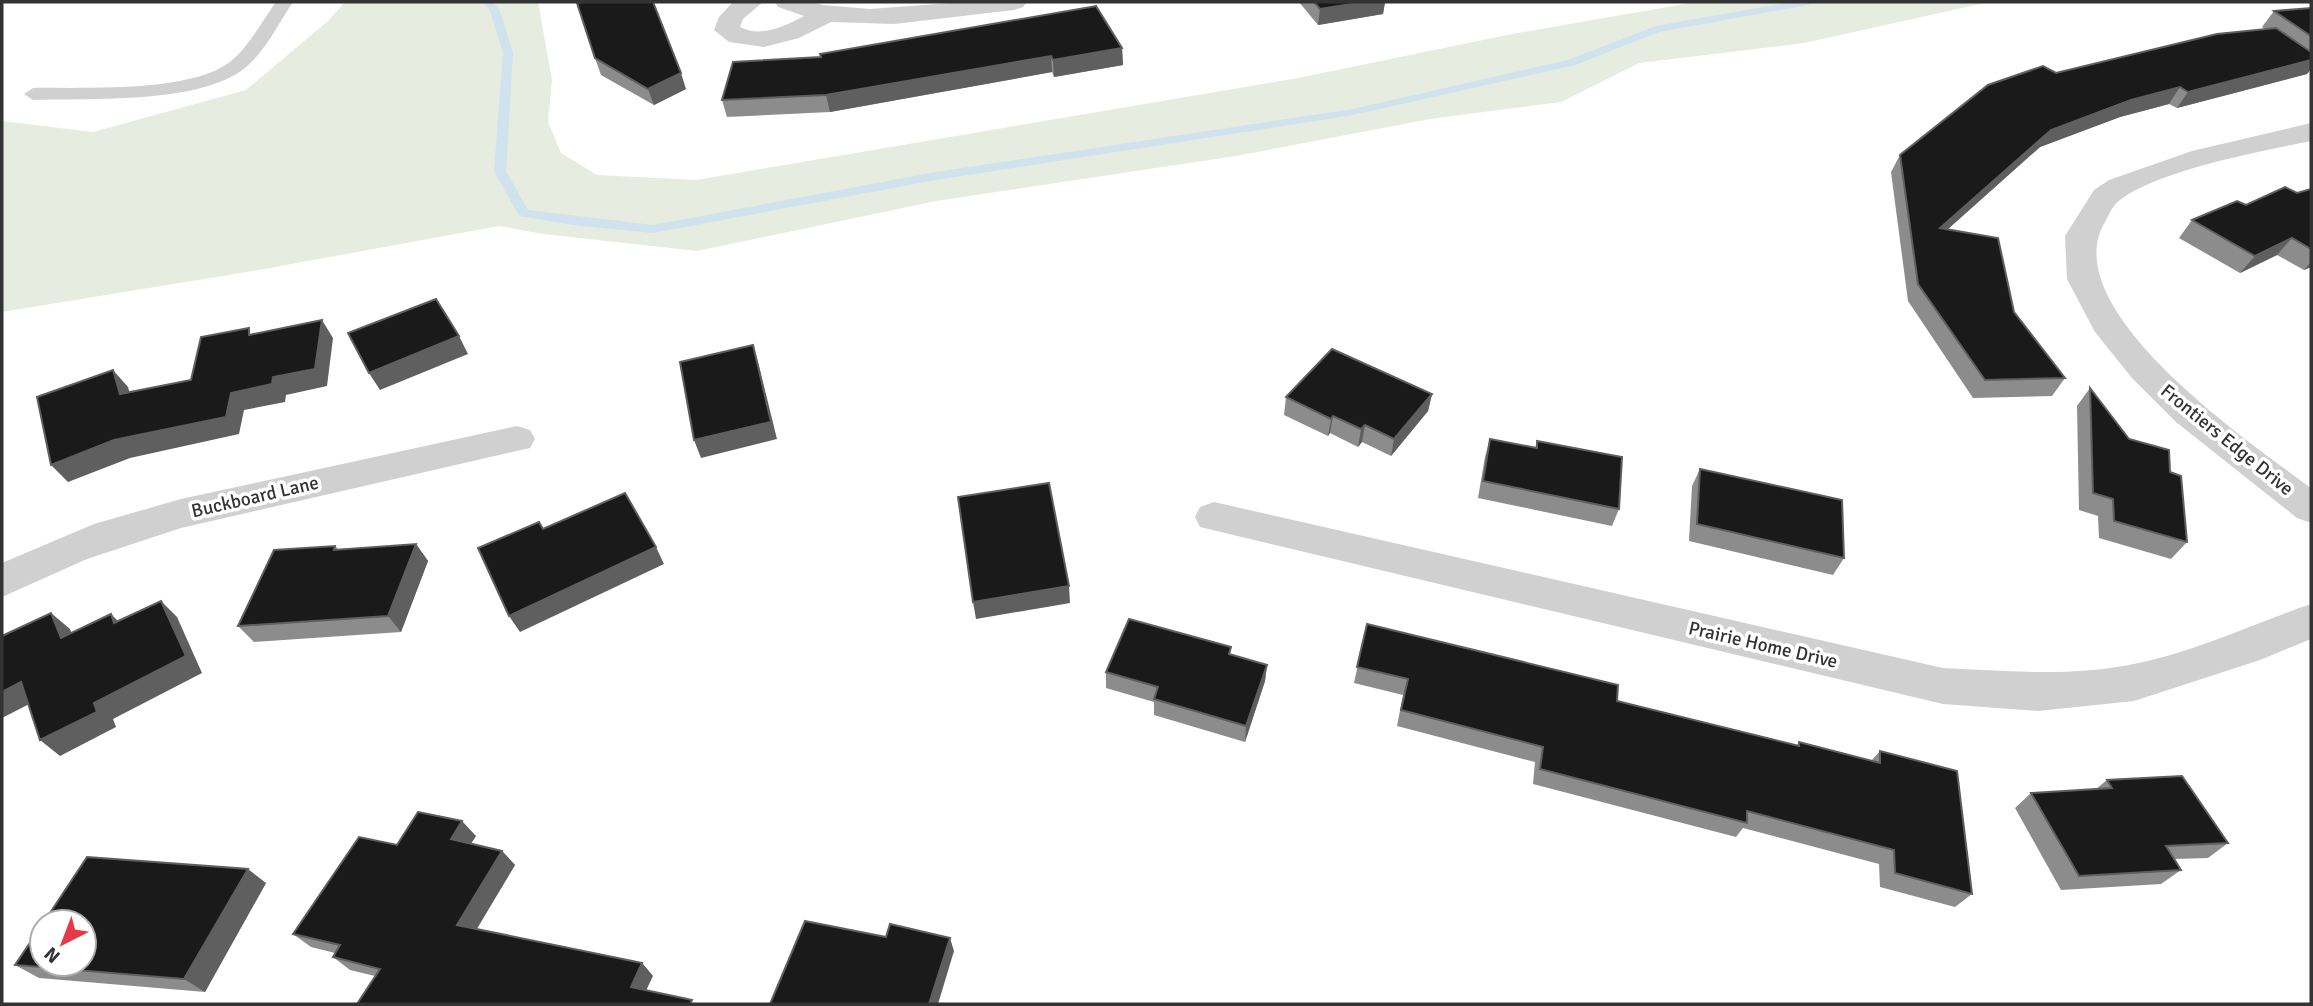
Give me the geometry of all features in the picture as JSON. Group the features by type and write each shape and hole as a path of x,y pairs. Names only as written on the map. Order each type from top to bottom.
{"street":[{"path":"750,2 738,9 728,21 727,30 738,38 757,40 774,37 804,27 825,14"},
{"path":"787,2 825,14 903,15 1014,2"},
{"name":"Frontiers Edge Drive","path":"2311,132 2139,177 2106,194 2084,221 2079,244 2081,270 2092,304 2126,351 2173,399 2311,508"},
{"name":"Buckboard Lane","path":"2,581 36,563 119,529 226,502 517,439"},
{"name":"Prairie Home Drive","path":"1214,517 1943,686 2038,692 2134,682 2245,648 2311,621"}],"lane":[{"path":"33,94 148,89 210,79 236,66 284,2"}],"shaded area":[{"path":"345,2 538,2 552,80 548,122 561,153 597,175 696,180 1298,78 1512,34 1696,2 1989,2 1804,43 1639,63 1561,102 1430,119 1236,156 936,201 697,251 543,234 499,226 259,270 2,312 2,121 93,132 246,90 328,21"}],"building":[{"path":"653,2 681,73 648,89 595,58 577,3"},
{"path":"1314,2 1364,2 1320,9"},
{"path":"1096,6 1122,48 1053,60 1051,56 826,95 722,100 733,62 821,57 820,54"},
{"path":"2311,8 2311,36 2274,11"},
{"path":"2276,28 2311,52 2311,60 2188,92 2180,87 2131,100 2051,130 1940,228 1998,238 2014,312 2065,378 1985,380 1918,284 1900,155 1988,85 2043,66 2056,73 2217,34"},
{"path":"2285,187 2297,193 2311,189 2311,249 2292,238 2255,256 2192,220 2237,201 2246,205"},
{"path":"436,299 459,336 369,373 348,333"},
{"path":"322,320 315,369 273,377 272,384 231,393 226,417 114,440 51,465 37,397 113,370 120,394 191,380 201,337 249,328 249,335"},
{"path":"753,345 771,422 694,440 680,362"},
{"path":"1332,349 1432,394 1394,439 1365,425 1361,429 1333,416 1331,419 1286,397"},
{"path":"2090,388 2129,439 2169,450 2170,472 2181,476 2187,542 2114,521 2113,499 2093,493"},
{"path":"1490,439 1537,448 1537,441 1622,457 1619,509 1483,481"},
{"path":"1700,469 1842,500 1844,558 1697,524"},
{"path":"1049,483 1069,586 973,602 958,497"},
{"path":"625,493 656,547 509,616 478,548 539,522 543,529"},
{"path":"416,544 388,616 238,626 274,550 335,546 334,550"},
{"path":"161,601 186,656 94,703 97,712 40,740 21,682 2,692 2,636 51,613 61,638 111,614 114,623"},
{"path":"1129,619 1231,647 1229,654 1267,665 1246,726 1154,699 1158,687 1106,672"},
{"path":"1367,624 1618,685 1617,701 1880,763 1880,751 1957,771 1972,894 1895,873 1894,850 1747,811 1747,823 1540,769 1543,747 1401,710 1408,679 1357,667"},
{"path":"2182,776 2228,843 2166,846 2181,870 2079,876 2031,793 2112,788 2107,780"},
{"path":"418,812 462,821 451,839 502,851 457,925 642,963 631,987 692,1000 690,1004 357,1004 380,969 333,957 340,945 293,934 359,837 397,845"},
{"path":"87,857 248,869 184,979 98,972 98,908 53,908"},
{"path":"805,921 886,937 890,924 950,938 929,1004 770,1004"},
{"path":"28,946 28,966 15,965"}],"waterway":[{"path":"488,2 495,11 508,53 500,171 523,213 653,229 936,176 1353,112 1571,63 1656,29 1808,2"}]}
